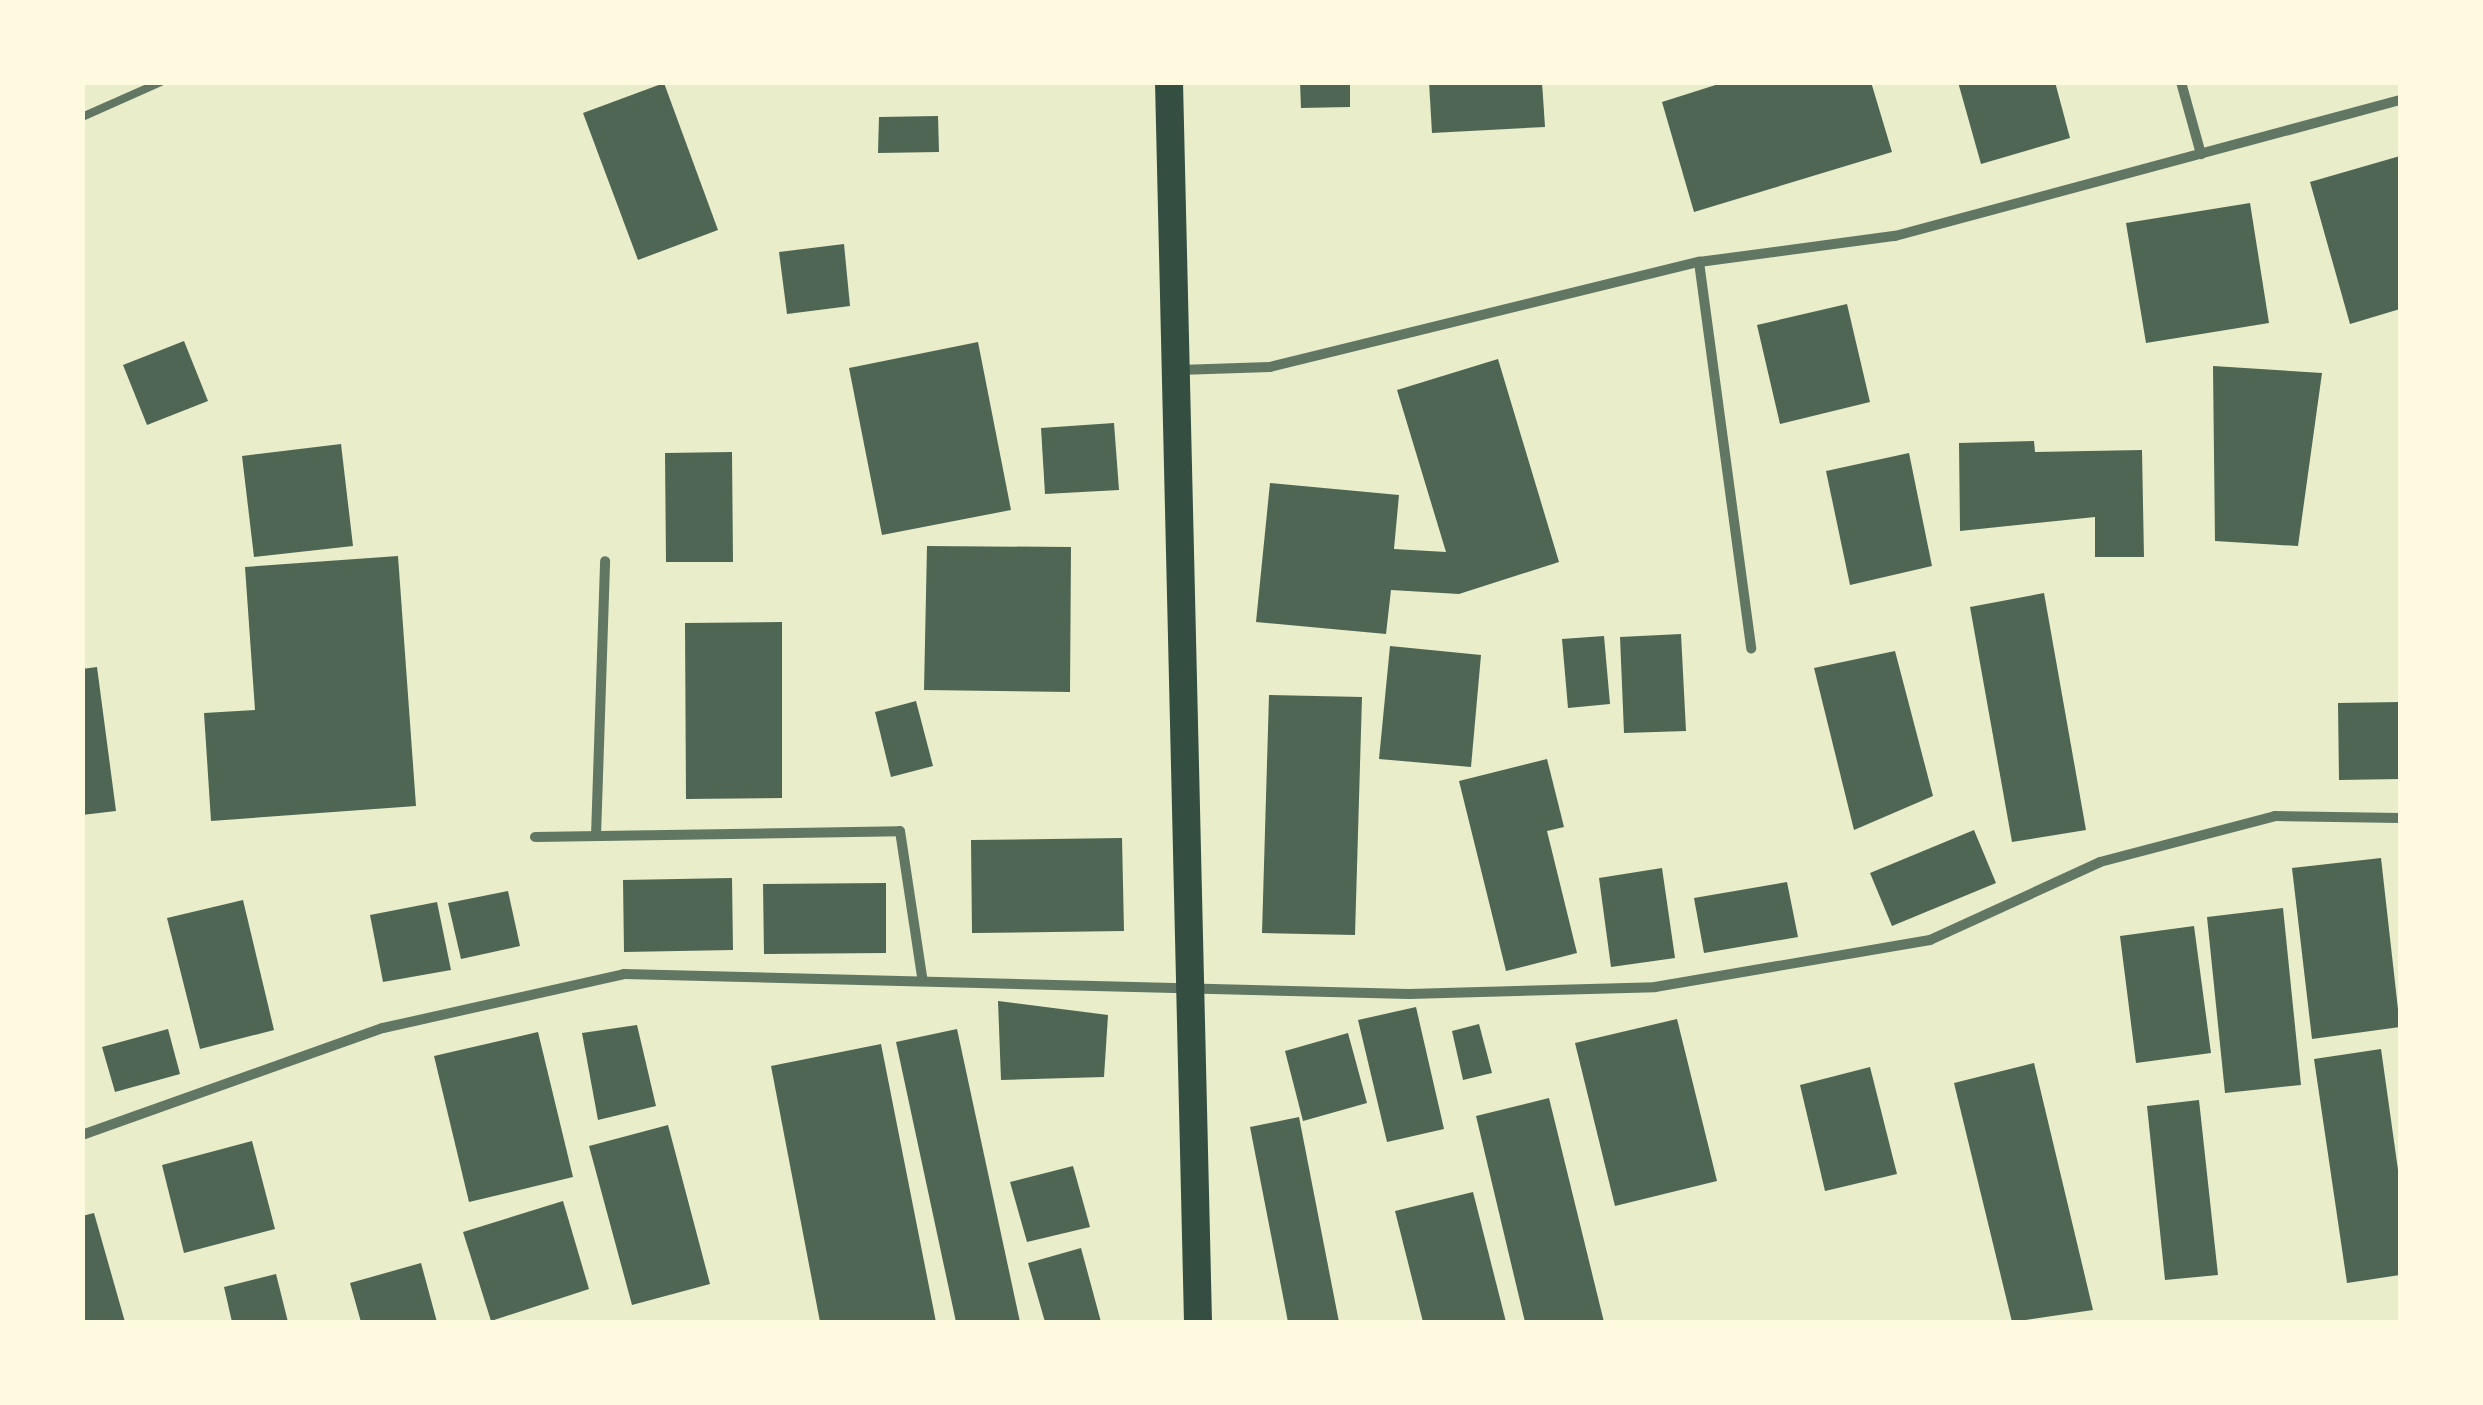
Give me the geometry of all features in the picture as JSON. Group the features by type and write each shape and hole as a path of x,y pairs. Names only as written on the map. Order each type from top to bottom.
{"highway":[{"path":"1169,82 1194,982 1198,1322"}],"street":[{"path":"2181,82 2201,154"},
{"path":"1178,370 1270,367 1699,262 1895,236 2400,100"},
{"path":"1699,262 1751,649"},
{"path":"596,836 605,561"},
{"path":"82,1136 384,1028 624,974 1194,982 1409,994 1655,987 1930,940 2100,862 2275,816 2400,818"},
{"path":"535,837 900,832 922,978"}],"lane":[{"path":"82,117 160,82"}],"building":[{"path":"1300,82 1350,82 1350,107 1301,108"},
{"path":"1429,82 1542,82 1545,127 1432,133"},
{"path":"1725,82 1871,82 1892,152 1694,212 1662,102"},
{"path":"1958,82 2055,82 2070,138 1981,164"},
{"path":"664,83 718,230 638,260 583,113"},
{"path":"938,116 939,152 878,153 879,117"},
{"path":"2400,156 2400,309 2350,324 2310,182"},
{"path":"2250,203 2269,323 2146,343 2126,223"},
{"path":"844,244 850,306 787,314 779,252"},
{"path":"1847,304 1870,402 1780,424 1757,325"},
{"path":"184,341 208,401 147,425 123,365"},
{"path":"978,342 1011,510 882,535 849,368"},
{"path":"1498,359 1559,562 1459,594 1391,590 1386,634 1256,622 1270,483 1399,495 1394,549 1446,552 1397,390"},
{"path":"2213,366 2322,373 2298,546 2215,541"},
{"path":"1114,423 1119,490 1045,494 1041,428"},
{"path":"2034,441 2035,452 2142,450 2144,557 2095,557 2095,517 1960,531 1959,443"},
{"path":"341,444 353,546 254,557 242,456"},
{"path":"732,452 733,562 666,562 665,453"},
{"path":"1909,453 1932,566 1850,585 1826,471"},
{"path":"927,546 1071,547 1070,692 924,690"},
{"path":"398,556 416,806 211,821 204,713 255,710 245,567"},
{"path":"2044,593 2086,830 2012,842 1970,607"},
{"path":"782,622 782,798 686,799 685,623"},
{"path":"1681,634 1686,731 1624,733 1620,637"},
{"path":"1604,636 1610,704 1568,708 1562,639"},
{"path":"1390,646 1481,655 1471,767 1379,759"},
{"path":"1895,651 1933,796 1854,830 1814,668"},
{"path":"97,667 116,811 82,815 82,669"},
{"path":"1269,695 1362,697 1355,935 1262,933"},
{"path":"916,701 933,766 891,777 875,712"},
{"path":"2400,702 2400,779 2339,780 2338,703"},
{"path":"1547,759 1564,827 1547,831 1577,953 1506,971 1459,781"},
{"path":"1974,830 1996,883 1892,926 1870,873"},
{"path":"1122,838 1124,931 972,933 971,840"},
{"path":"2381,858 2400,1027 2312,1039 2292,868"},
{"path":"1662,868 1675,958 1611,967 1599,878"},
{"path":"732,878 733,950 624,952 623,880"},
{"path":"1787,882 1798,937 1704,953 1694,898"},
{"path":"886,883 886,953 764,954 763,884"},
{"path":"508,891 520,946 461,959 448,903"},
{"path":"243,900 274,1030 200,1049 167,918"},
{"path":"437,902 451,970 383,982 370,915"},
{"path":"2283,908 2301,1085 2225,1093 2207,917"},
{"path":"2194,926 2211,1053 2136,1063 2120,936"},
{"path":"998,1001 1108,1015 1104,1077 1001,1080"},
{"path":"1416,1007 1444,1129 1387,1142 1358,1020"},
{"path":"1677,1019 1717,1181 1615,1206 1575,1043"},
{"path":"1479,1024 1492,1073 1463,1080 1452,1031"},
{"path":"637,1025 656,1106 598,1120 582,1033"},
{"path":"168,1029 180,1074 115,1092 102,1047"},
{"path":"957,1029 1020,1322 956,1322 896,1042"},
{"path":"538,1032 573,1177 469,1202 434,1056"},
{"path":"1348,1033 1367,1103 1303,1121 1285,1051"},
{"path":"881,1044 936,1322 820,1322 771,1066"},
{"path":"2381,1049 2400,1184 2400,1275 2347,1283 2314,1059"},
{"path":"2034,1063 2093,1310 2012,1322 1954,1083"},
{"path":"1870,1067 1897,1174 1825,1191 1800,1085"},
{"path":"1549,1098 1604,1322 1525,1322 1476,1116"},
{"path":"2199,1100 2218,1275 2165,1280 2147,1106"},
{"path":"1299,1117 1339,1322 1288,1322 1250,1127"},
{"path":"668,1125 710,1284 632,1305 589,1146"},
{"path":"252,1141 275,1229 184,1253 162,1165"},
{"path":"1073,1166 1090,1227 1027,1242 1010,1182"},
{"path":"1473,1192 1506,1322 1423,1322 1395,1211"},
{"path":"563,1201 589,1289 491,1321 463,1232"},
{"path":"94,1213 125,1322 82,1322 82,1216"},
{"path":"1081,1248 1101,1322 1045,1322 1028,1263"},
{"path":"421,1263 437,1322 361,1322 350,1283"},
{"path":"276,1274 288,1322 232,1322 224,1287"}]}
